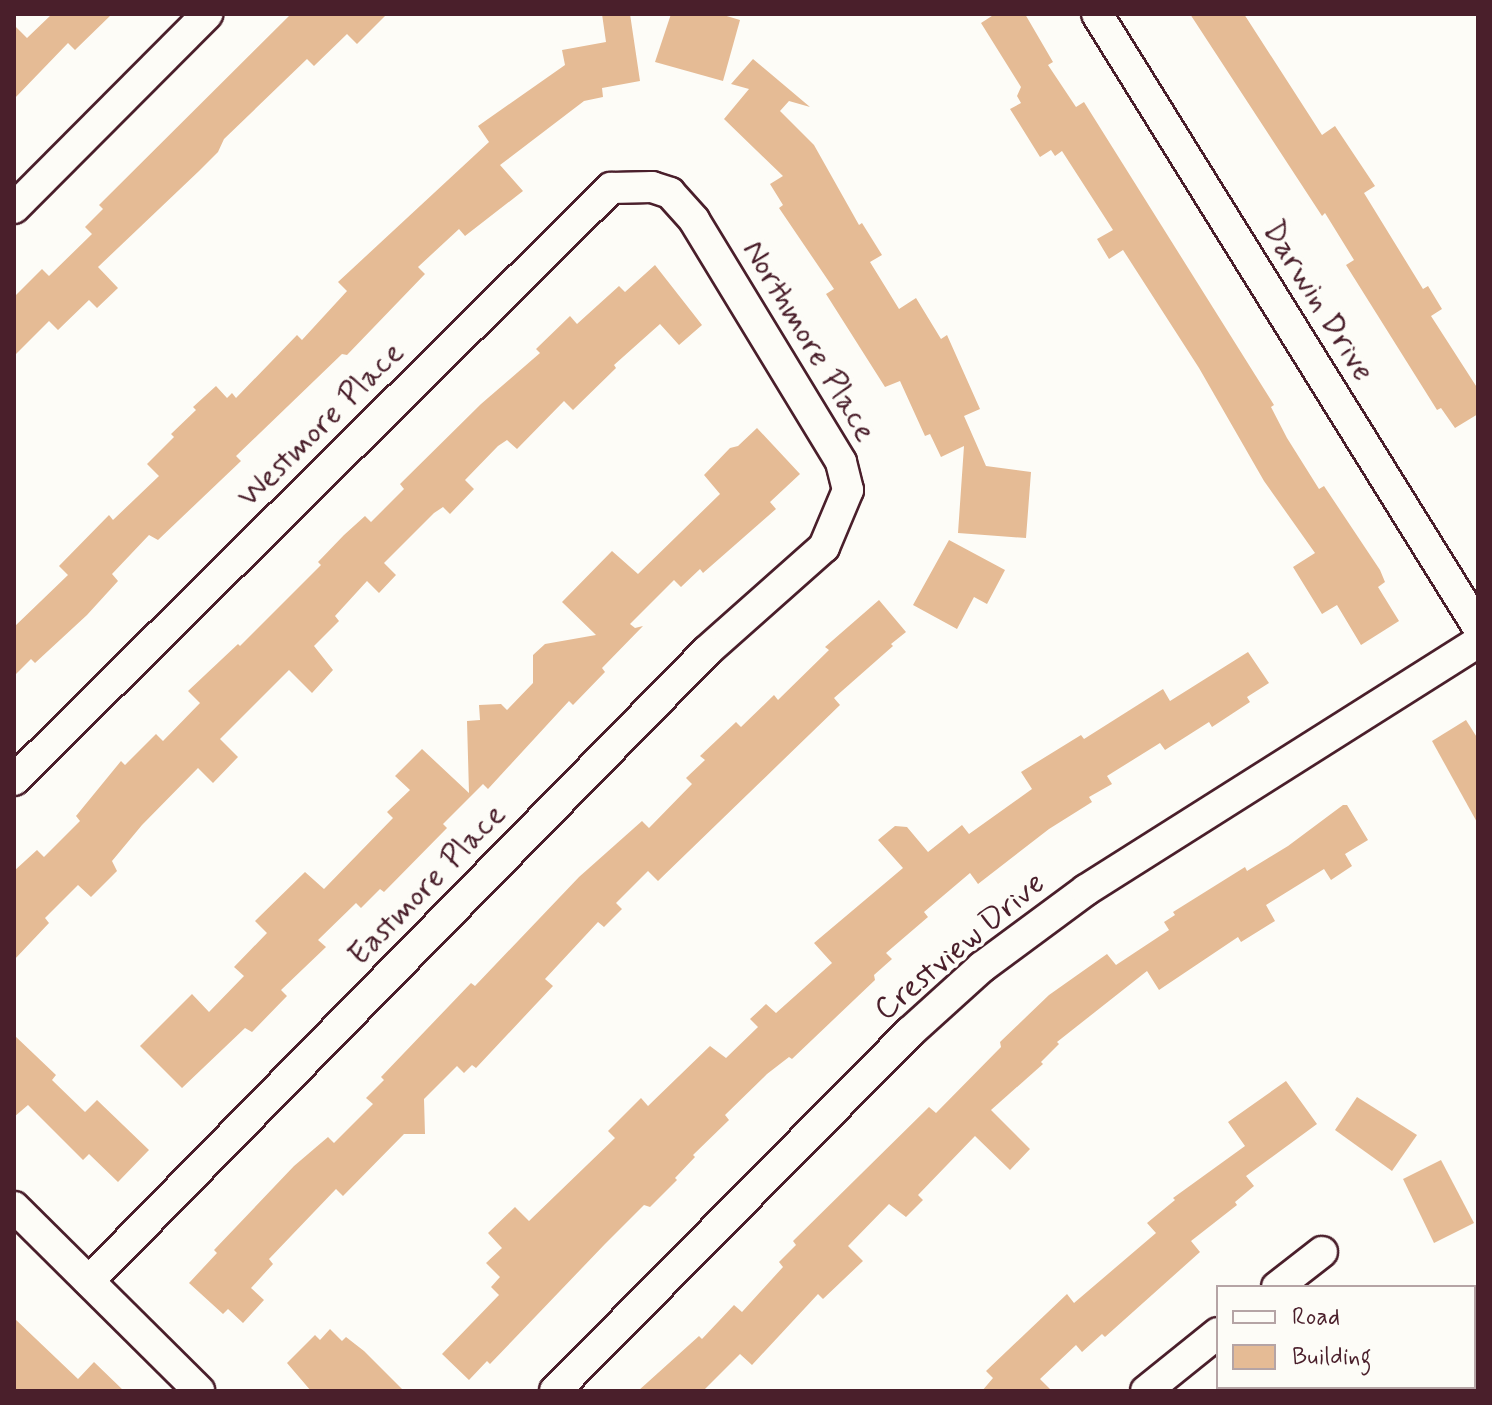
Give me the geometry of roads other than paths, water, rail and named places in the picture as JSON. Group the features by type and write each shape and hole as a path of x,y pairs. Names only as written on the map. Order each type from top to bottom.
{"street":[{"path":"14,208 207,14"},
{"name":"Darwin Drive","path":"1097,14 1478,627"},
{"name":"Westmore Place","path":"14,780 611,188 652,187 670,193 694,220"},
{"name":"Northmore Place","path":"694,220 841,462 848,490 824,547"},
{"name":"Eastmore Place","path":"89,1281 707,651 824,547"},
{"name":"Crestview Drive","path":"555,1391 910,1032 982,967 1086,890 1478,642"},
{"path":"14,1207 199,1391"},
{"path":"1280,1285 1322,1252"},
{"path":"1146,1391 1216,1335"}]}
